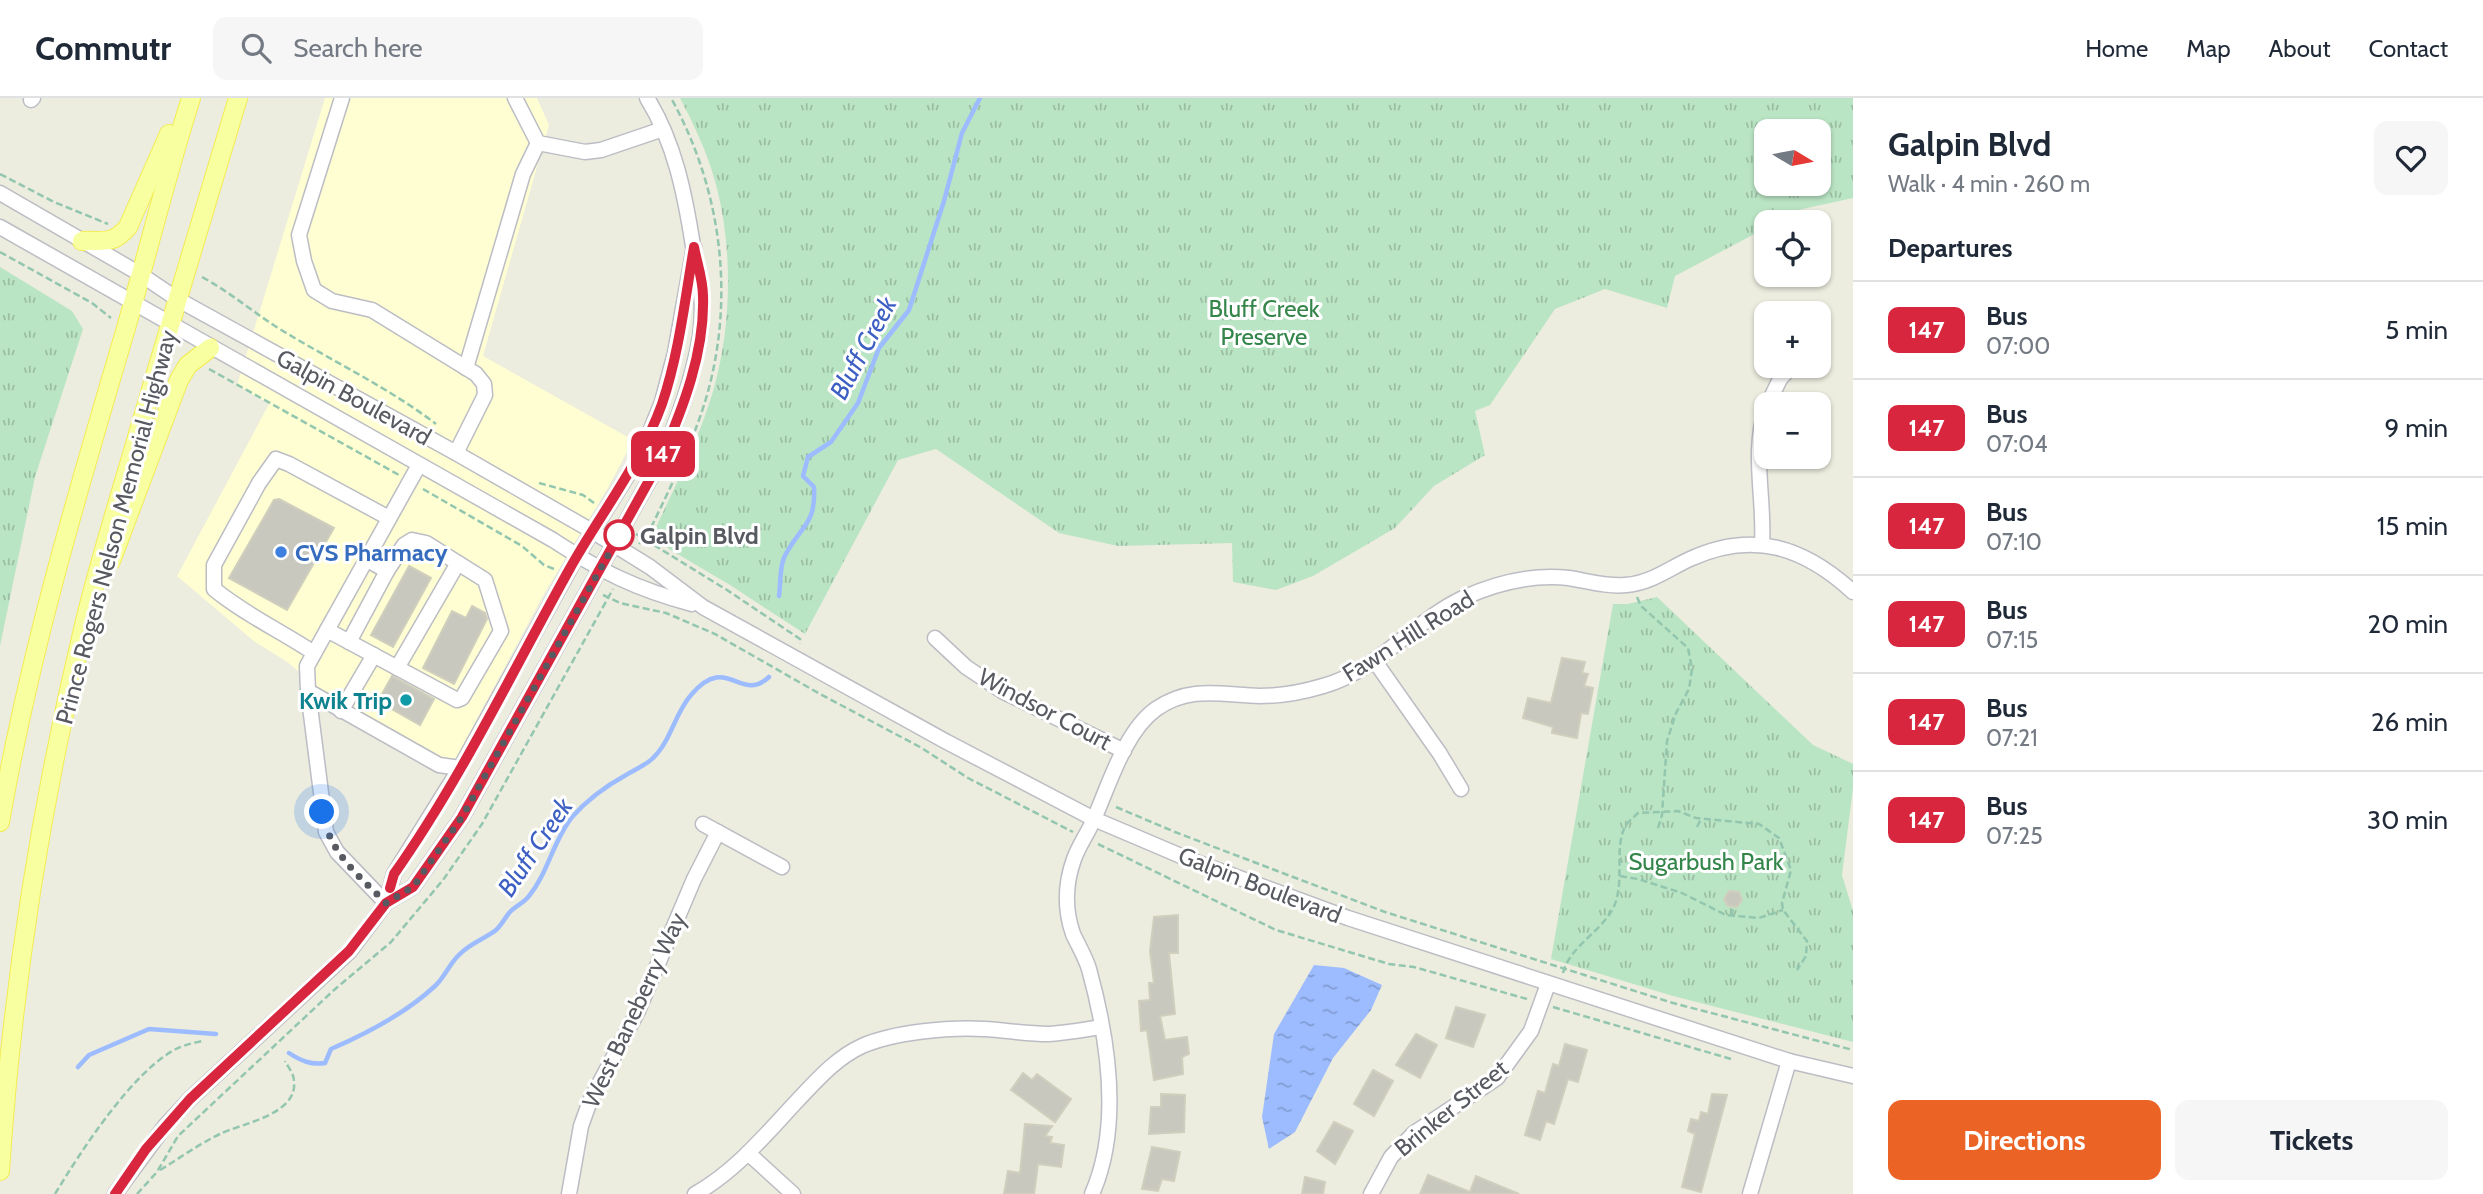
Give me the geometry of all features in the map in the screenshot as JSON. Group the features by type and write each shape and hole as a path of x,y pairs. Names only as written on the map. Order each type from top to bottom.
{"main road":[{"path":"82,241 120,237 135,217 184,98"},
{"name":"Prince Rogers Nelson Memorial Highway","path":"0,822 49,594 191,98"},
{"name":"Prince Rogers Nelson Memorial Highway","path":"0,1171 7,1084 24,942 48,788 85,622 177,299 238,98"},
{"path":"85,622 119,543 179,380 188,365 203,354"}],"street":[{"path":"342,98 299,235 304,261 314,290 332,300 372,310 476,374 484,384 485,395 456,453"},
{"path":"515,98 538,143"},
{"path":"115,1194 146,1149 182,1108 349,951 386,903 413,887 462,817 661,459 680,414 693,371 700,335 703,295 682,184 663,129 647,98"},
{"path":"538,143 585,152 601,150 663,129"},
{"path":"466,368 523,174 538,143"},
{"name":"Galpin Boulevard","path":"0,193 140,274 177,299 592,531 659,573 703,607 947,742 1094,819 1188,859 1348,918 1788,1061 1853,1076"},
{"name":"Galpin Boulevard","path":"0,228 170,324 203,354 419,465 600,570 641,589 703,607"},
{"path":"386,903 394,874 460,768 577,556 641,454 662,402 694,247"},
{"path":"314,653 234,606 214,589 214,565 259,483 276,459 389,518"},
{"path":"386,903 337,852 326,832 307,666 419,465"},
{"path":"1761,469 1764,517 1762,545"},
{"path":"327,630 349,642 397,667 457,700 462,698 501,631 485,580 426,543 412,540 404,545 387,571 349,642"},
{"name":"Fawn Hill Road","path":"1092,1194 1105,1156 1109,1130 1108,1075 1087,964 1067,914 1066,892 1076,855 1124,751 1142,722 1154,710 1184,695 1200,691 1262,696 1328,685 1374,660 1460,600 1504,583 1543,577 1621,586 1659,576 1707,551 1738,545 1762,545 1783,549 1809,559 1828,569 1853,592"},
{"path":"366,559 387,571"},
{"path":"397,667 458,563"},
{"name":"Windsor Court","path":"934,638 967,667 1002,691 1124,751"},
{"path":"341,711 374,655"},
{"path":"1374,660 1461,789"},
{"path":"308,691 439,765 460,768"},
{"path":"703,824 782,867"},
{"name":"West Baneberry Way","path":"569,1194 581,1126 590,1101 638,1011 694,879 719,832"},
{"name":"Brinker Street","path":"1371,1194 1391,1157 1414,1133 1496,1078 1531,1031 1548,984"},
{"path":"695,1194 730,1170 748,1153 822,1074 863,1045 893,1037 959,1029 1046,1034 1101,1027"},
{"path":"1750,1194 1788,1061"},
{"path":"748,1153 793,1194"}],"path":[{"path":"0,174 54,202 105,221 120,237"},
{"path":"0,252 92,303 125,329"},
{"path":"186,269 233,294 281,330 386,390 440,427"},
{"path":"203,354 214,372 522,546 544,565 567,574"},
{"path":"534,481 583,495 605,512"},
{"path":"625,525 642,539 727,590 800,639 800,661"},
{"path":"1633,584 1641,606 1688,648 1692,669 1689,689 1676,713 1667,741 1663,810 1658,828"},
{"path":"590,587 608,598"},
{"path":"1101,801 1385,912 1673,1003 1853,1050"},
{"path":"1565,967 1613,909 1618,896 1624,829 1638,813 1663,810 1678,811 1701,819 1759,824 1779,838 1791,870 1782,903 1783,910 1807,941 1806,956 1797,970"},
{"path":"1697,827 1701,819"},
{"path":"1620,876 1682,893 1731,916 1759,918 1783,910"},
{"path":"1731,916 1733,907"},
{"path":"1553,1007 1733,1059"},
{"path":"55,1194 122,1098 161,1059 177,1048 202,1041"},
{"path":"157,1172 221,1133 278,1110 294,1088 294,1078 285,1061"}],"shaded area":[{"path":"325,98 537,98 549,125 483,356 633,440 609,486 544,594 456,758 436,759 320,689 286,661 255,642 177,576 269,404 237,385"}],"green space":[{"name":"Bluff Creek Preserve","path":"680,98 1853,98 1853,198 1798,210 1754,210 1754,234 1675,276 1667,308 1605,289 1555,309 1490,405 1475,411 1485,455 1434,486 1395,528 1313,576 1276,590 1233,582 1232,543 1118,546 1059,533 936,449 898,460 805,634 652,536 686,464 708,407 724,337 728,285 725,232 715,181 700,139"},
{"path":"0,267 72,311 83,329 35,477 0,646"},
{"name":"Sugarbush Park","path":"1657,597 1813,745 1853,764 1853,788 1842,875 1853,911 1853,1042 1673,996 1551,959 1613,604 1628,604"}],"water":[{"path":"1314,965 1344,968 1382,985 1371,1010 1333,1058 1295,1132 1269,1149 1262,1117 1274,1034"}],"building":[{"path":"279,499 334,528 287,610 229,578 274,500"},
{"name":"Kwik Trip","path":"409,566 431,578 393,647 371,635"},
{"name":"Kwik Trip","path":"472,606 485,613 487,619 454,684 423,668 452,611 466,618"},
{"path":"1562,658 1585,662 1582,673 1588,674 1584,686 1593,688 1588,714 1581,713 1577,738 1552,733 1553,727 1523,718 1528,698 1551,703"},
{"name":"Kwik Trip","path":"392,676 434,699 420,725 378,701"},
{"path":"1729,891 1739,892 1742,900 1737,907 1728,906 1724,899"},
{"path":"1178,915 1178,953 1169,953 1175,1014 1160,1016 1165,1040 1187,1037 1189,1054 1182,1057 1183,1074 1154,1080 1147,1030 1141,1031 1139,1001 1150,1000 1149,983 1154,983 1150,951 1154,917"},
{"path":"1456,1007 1485,1015 1473,1047 1446,1038"},
{"path":"1416,1034 1437,1045 1420,1078 1396,1065"},
{"path":"1565,1044 1587,1050 1578,1082 1568,1079 1554,1124 1546,1121 1540,1140 1525,1135 1538,1091 1545,1093 1553,1064 1559,1066"},
{"path":"1373,1070 1393,1081 1374,1116 1354,1104"},
{"path":"1023,1073 1032,1080 1037,1074 1071,1099 1055,1122 1011,1090"},
{"path":"1161,1094 1185,1095 1184,1132 1149,1134 1151,1107 1161,1107"},
{"path":"1712,1094 1727,1095 1701,1192 1682,1187 1695,1134 1688,1131 1691,1119 1699,1121 1701,1112 1708,1114"},
{"path":"1334,1122 1353,1131 1335,1164 1317,1151"},
{"path":"1025,1124 1052,1126 1045,1136 1052,1137 1050,1143 1064,1145 1061,1167 1038,1164 1034,1194 1004,1194 1008,1171 1020,1173"},
{"path":"1152,1147 1180,1152 1174,1181 1162,1179 1158,1191 1142,1189"},
{"path":"1428,1175 1470,1192 1476,1176 1519,1194 1420,1194"},
{"path":"1305,1177 1325,1182 1323,1194 1302,1194"}],"waterway":[{"name":"Bluff Creek","path":"779,596 784,557 811,516 813,508 814,487 803,476 808,457 831,442 858,403 879,348 909,310 944,201 962,133 980,98"},
{"name":"Bluff Creek","path":"289,1053 306,1062 325,1063 331,1049 386,1022 423,996 439,982 457,957 469,946 496,930 511,911 525,901 536,887 565,826 572,817 590,799 653,758 669,735 686,702 703,683 714,678 724,678 750,685 759,684 769,677"},
{"name":"Bluff Creek","path":"78,1067 89,1055 149,1029 216,1034"}],"bus line":[{"name":"147","path":"115,1194 146,1149 190,1099 349,951 386,903 413,887 462,817 661,459 680,414 700,335 703,295 694,247 662,402 641,454 577,556 460,768 394,874 390,888"}],"place":[{"name":"Galpin Blvd","path":"619,535"},
{"name":"CVS Pharmacy","path":"281,552"},
{"name":"Kwik Trip","path":"406,700"}],"route":[{"path":"322,812 326,832 337,852 386,903 413,887 462,817 625,525 619,535"}]}
